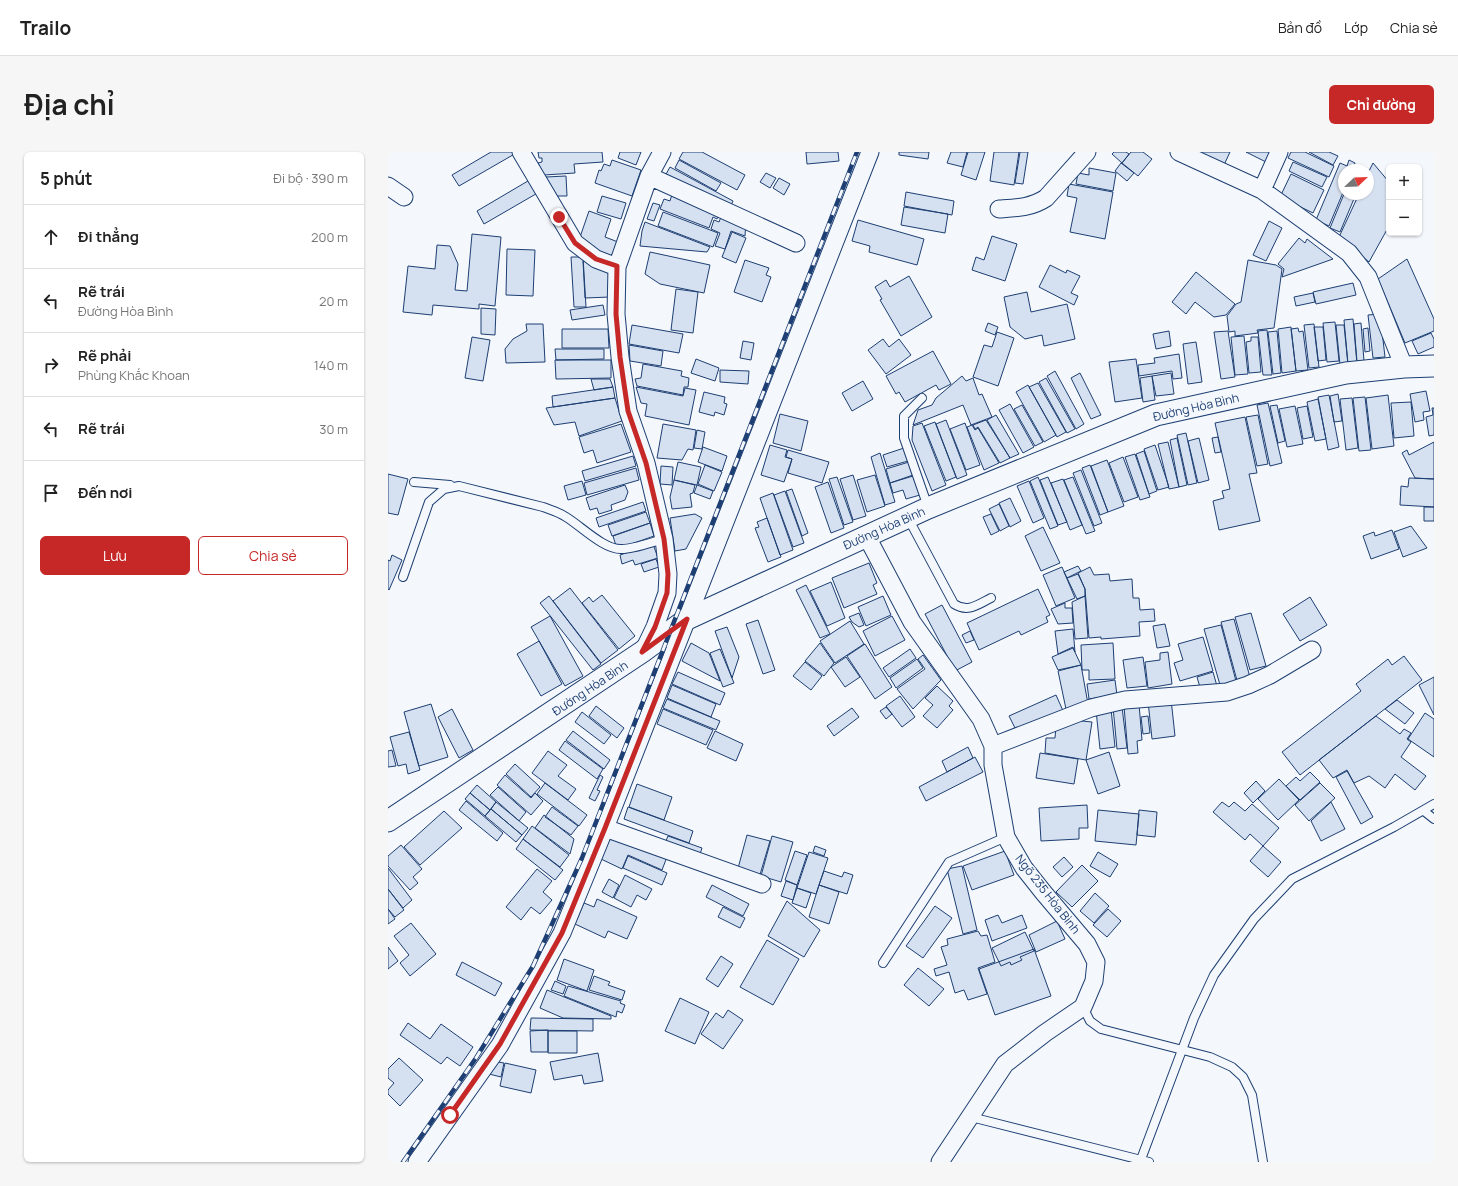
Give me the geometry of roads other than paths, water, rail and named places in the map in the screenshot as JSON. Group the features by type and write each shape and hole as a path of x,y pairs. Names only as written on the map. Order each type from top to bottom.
{"street":[{"path":"520,152 575,243 596,259 617,266"},
{"path":"642,652 655,627 667,593 668,574 664,539 646,463 628,411 620,357 616,314 617,266 650,176 662,152"},
{"path":"416,1162 500,1044 562,933 605,828 870,152"},
{"path":"999,209 1029,206 1042,201 1087,152"},
{"path":"1179,152 1262,190 1349,253 1368,277 1404,367"},
{"path":"1262,190 1279,152"},
{"path":"650,176 796,243"},
{"path":"388,186 404,197"},
{"name":"Đường Hòa Bình","path":"388,821 642,652 687,619 928,508 1156,415 1346,373 1404,367 1434,366"},
{"name":"Ngõ 235 Hòa Bình","path":"866,536 912,622 981,719 992,746 993,765 1006,837 1024,868 1088,944 1096,962 1094,981 1084,1007"},
{"path":"992,746 1091,708 1125,700 1228,692 1270,675 1312,650"},
{"path":"605,828 762,884"},
{"path":"940,1162 1005,1064 1045,1033 1084,1007"}],"lane":[{"path":"922,398 904,416 904,438 928,508"},
{"path":"414,482 459,486 543,507 566,516 606,545 616,549 624,550 664,539"},
{"path":"403,577 429,502 444,489 459,486"},
{"path":"908,517 954,604 961,609 969,608 991,598"},
{"path":"971,1117 1143,1161 1194,1018 1214,975 1254,919 1292,879 1424,811 1434,804"},
{"path":"1424,811 1434,819"},
{"path":"883,963 949,862 1006,837"},
{"path":"1084,1007 1090,1021 1101,1029 1210,1057 1232,1067 1243,1077 1252,1095 1263,1162"}],"railway":[{"path":"403,1162 476,1058 533,966 582,858 857,152"}]}
